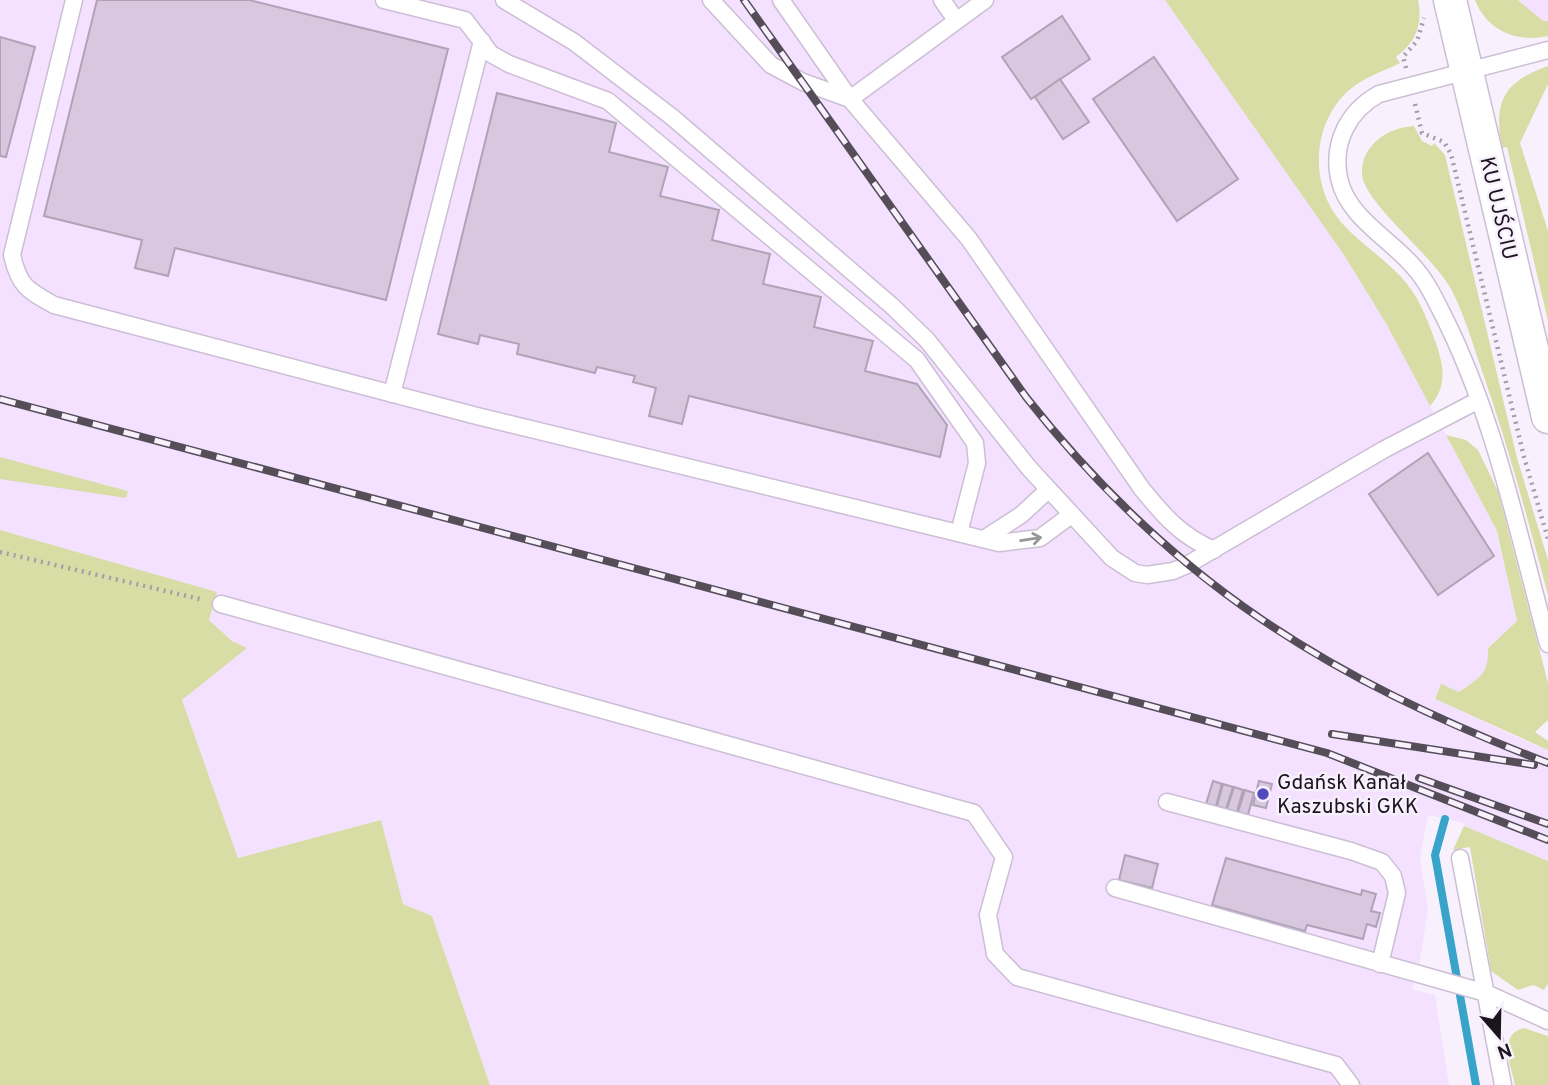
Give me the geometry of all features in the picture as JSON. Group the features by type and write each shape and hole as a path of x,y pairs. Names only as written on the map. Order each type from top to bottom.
{"street":[{"name":"KU UJŚCIU","path":"1437,5 1467,71 1548,417"}],"lane":[{"path":"74,0 12,255 26,290 54,305 391,394 984,540 999,543 1041,538 1071,515"},
{"path":"384,0 465,20 491,54 509,64 608,100 917,360 975,443 977,463 959,533"},
{"path":"504,0 574,42 672,117 892,306 927,340 1048,490 1112,558 1135,573 1158,575 1172,571 1214,550 1393,444 1477,401"},
{"path":"711,0 771,65 803,82 849,99"},
{"path":"782,0 849,99 969,239 1142,489 1173,527 1192,541 1214,550"},
{"path":"942,0 956,20"},
{"path":"849,99 985,0"},
{"path":"391,394 482,41"},
{"path":"1548,50 1410,84 1370,99 1348,121 1337,155 1339,181 1356,211 1412,264 1447,322 1477,401 1519,533 1548,644"},
{"path":"984,540 1021,515 1048,490"},
{"path":"221,604 974,813 1004,857 988,915 995,954 1017,977 1336,1065 1351,1085"},
{"path":"1167,802 1351,850 1382,862 1393,876 1397,893 1380,964"},
{"path":"1460,859 1503,1085"},
{"path":"1115,888 1486,993 1548,1021"}],"path":[{"path":"1437,5 1417,41 1403,57 1422,133 1444,142 1451,154 1524,457 1548,538"},
{"path":"0,552 221,604"}],"shaded area":[{"path":"0,0 1165,0 1344,255 1387,325 1497,531 1517,621 1488,647 1489,665 1480,677 1459,692 1435,699 1537,746 1548,746 1548,861 1464,826 1464,823 1428,815 1420,857 1428,910 1419,966 1412,989 1435,995 1449,1085 490,1085 432,916 403,904 381,820 238,858 182,700 246,648 232,641 209,620 217,592 0,530"},
{"path":"1518,0 1548,0 1548,21 1543,21"}],"green space":[{"path":"1165,0 1418,0 1419,25 1409,45 1396,57 1400,63 1367,78 1348,91 1327,120 1319,155 1324,191 1341,222 1400,275 1425,314 1437,346 1442,370 1442,384 1430,406 1387,325 1344,255"},
{"path":"1475,0 1518,0 1543,21 1548,21 1548,36 1525,38 1504,32 1487,20"},
{"path":"1548,66 1548,84 1520,143 1548,231 1548,321 1507,147 1502,148 1499,118 1505,95 1512,87 1533,72"},
{"path":"1414,126 1422,141 1432,146 1434,143 1445,155 1517,458 1548,560 1548,595 1500,427 1457,301 1443,277 1375,201 1362,175 1366,155 1378,140 1395,130"},
{"path":"1446,435 1466,440 1478,450 1498,491 1548,683 1548,720 1535,732 1548,741 1548,750 1435,699 1441,684 1459,692 1477,679 1485,670 1488,648 1517,621 1497,531"},
{"path":"0,457 128,491 126,498 0,479"},
{"path":"0,530 217,592 209,620 232,641 247,648 182,700 238,858 381,820 403,904 432,916 490,1085 0,1085"},
{"path":"1464,826 1548,861 1548,984 1544,990 1533,985 1518,990 1491,971 1470,847 1453,850"},
{"path":"1524,1028 1548,1036 1548,1085 1515,1085 1508,1044 1516,1031"}],"building":[{"path":"97,0 249,0 448,49 386,300 175,248 168,276 135,268 142,240 44,216"},
{"path":"1062,16 1090,59 1031,99 1002,57"},
{"path":"0,37 35,47 6,157 0,156"},
{"path":"1154,57 1238,179 1177,221 1093,99"},
{"path":"1060,79 1089,122 1063,139 1035,97"},
{"path":"497,93 616,123 609,152 668,167 660,196 719,210 712,240 770,254 763,284 821,297 814,327 873,341 865,371 917,384 947,425 940,457 689,396 682,424 649,416 656,388 633,382 635,376 597,367 595,373 517,354 519,344 480,335 478,344 438,334"},
{"path":"1428,453 1494,556 1438,595 1369,494"},
{"path":"1213,781 1222,784 1216,806 1206,804"},
{"name":"Gdańsk Kanał Kaszubski GKK","path":"1259,781 1272,784 1266,808 1253,805"},
{"name":"Gdańsk Kanał Kaszubski GKK","path":"1223,784 1233,787 1226,809 1217,806"},
{"name":"Gdańsk Kanał Kaszubski GKK","path":"1234,787 1243,790 1237,812 1227,809"},
{"name":"Gdańsk Kanał Kaszubski GKK","path":"1245,790 1254,793 1248,815 1238,812"},
{"path":"1125,855 1158,864 1152,888 1119,880"},
{"path":"1226,858 1361,895 1362,890 1376,894 1371,911 1380,913 1376,927 1367,924 1363,939 1307,925 1305,931 1212,905"}],"waterway":[{"path":"1445,819 1435,855 1476,1085"}],"railway":[{"path":"744,0 1026,397 1082,463 1139,521 1198,572 1260,618 1325,659 1395,697 1548,763"},
{"path":"0,399 1327,753 1548,840"},
{"path":"1332,734 1534,765"},
{"path":"1419,778 1548,824"}],"place":[{"name":"Gdańsk Kanał Kaszubski GKK","path":"1263,794"}]}
